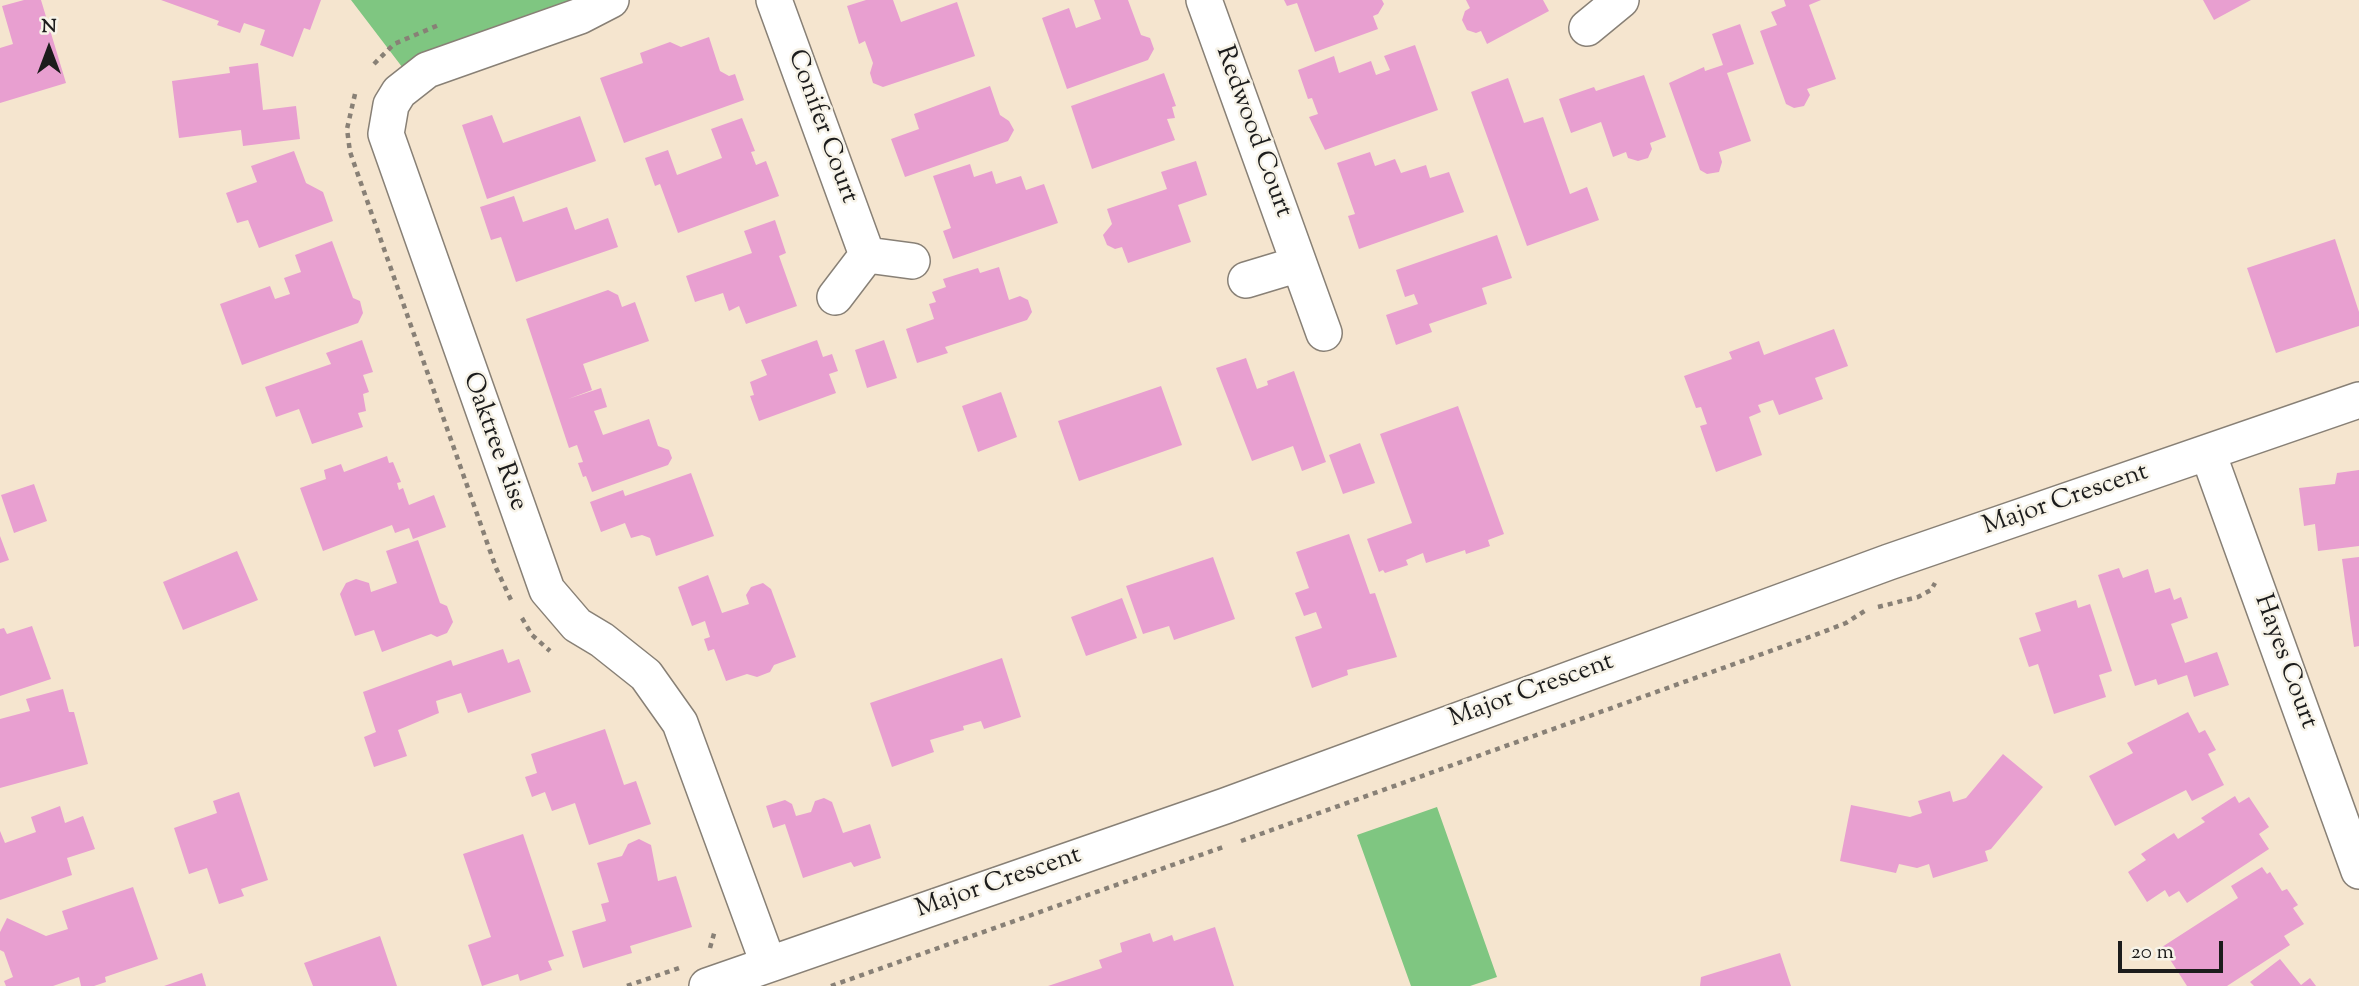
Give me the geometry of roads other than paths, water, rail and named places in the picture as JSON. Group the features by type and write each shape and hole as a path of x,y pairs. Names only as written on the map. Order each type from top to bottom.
{"street":[{"name":"Oaktree Rise","path":"611,0 580,16 427,70 406,86 391,105 386,134 547,590 577,625 624,656 646,676 680,723 768,963"},
{"name":"Conifer Court","path":"774,0 867,255"},
{"name":"Redwood Court","path":"1205,0 1324,333"},
{"path":"1587,29 1621,0"},
{"path":"835,297 867,255 912,261"},
{"path":"1246,280 1299,264"},
{"name":"Major Crescent","path":"707,986 1225,806 1852,575 2359,400"},
{"name":"Hayes Court","path":"2208,453 2359,871"}]}
